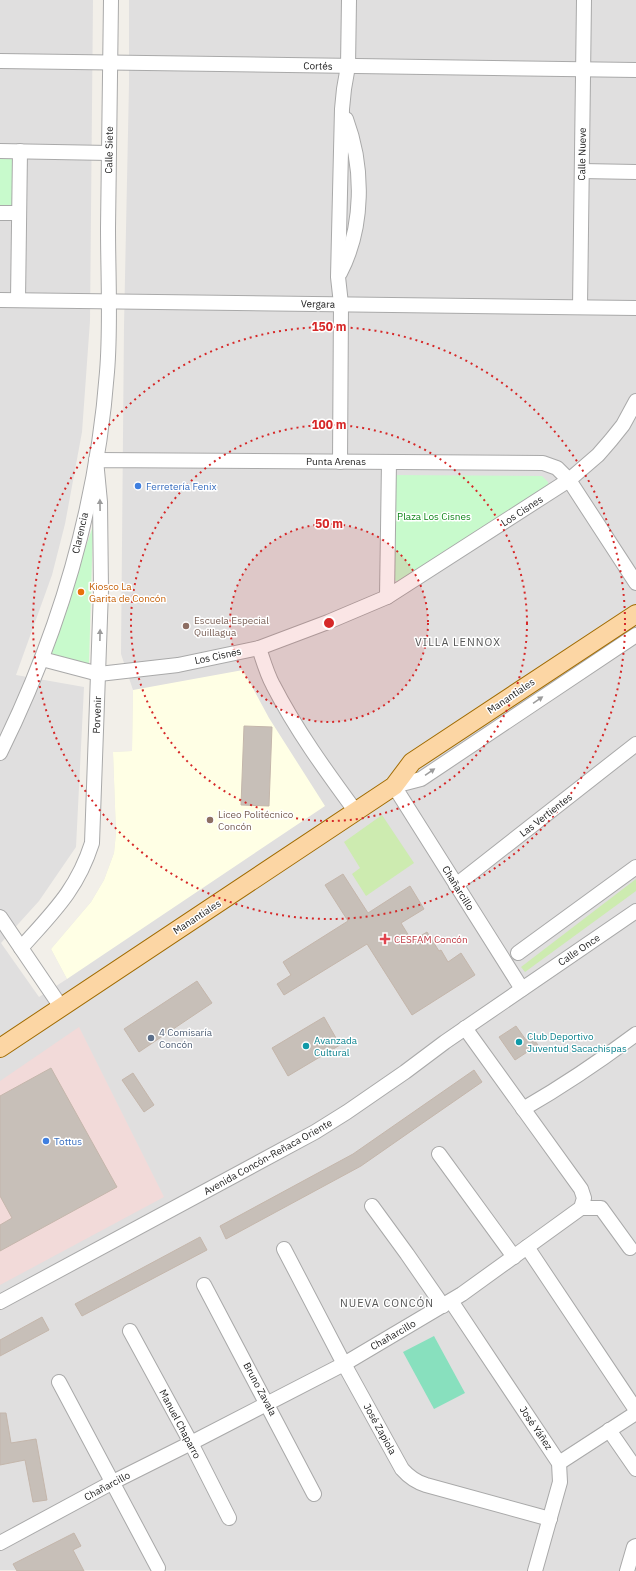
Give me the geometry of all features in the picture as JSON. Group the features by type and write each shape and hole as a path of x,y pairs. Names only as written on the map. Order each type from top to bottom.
{"main road":[{"name":"Manantiales","path":"0,1048 356,812 394,786 412,762 636,614"}],"street":[{"name":"Calle Siete","path":"108,301 111,0"},
{"path":"340,462 341,304 338,277 354,238 357,226 358,199 355,154 352,139 342,109 348,66 349,0"},
{"name":"Calle Nueve","path":"580,307 584,0"},
{"name":"Cortés","path":"0,61 636,70"},
{"path":"0,151 109,153"},
{"path":"18,300 20,151"},
{"path":"582,171 636,172"},
{"path":"0,213 19,213"},
{"name":"Vergara","path":"0,300 636,308"},
{"name":"Clarencia","path":"0,753 42,659 61,607 87,508 96,460 107,372 108,301"},
{"name":"Los Cisnes","path":"42,659 99,674 178,664 259,648 387,598 570,480 594,459 611,440 623,425 636,401"},
{"name":"Punta Arenas","path":"96,460 543,462 558,468 570,480 636,583"},
{"name":"Porvenir","path":"21,948 71,890 80,875 92,843 99,674 100,502 96,460"},
{"path":"387,598 389,462"},
{"name":"Manantiales","path":"394,786 421,779 636,635"},
{"path":"259,648 272,684 294,722 312,751 356,812"},
{"name":"Las Vertientes","path":"456,885 636,744"},
{"name":"Chañarcillo","path":"394,786 522,989"},
{"path":"518,953 636,867"},
{"name":"Calle Once","path":"522,989 636,911"},
{"path":"0,917 61,1007"},
{"name":"Avenida Concón-Reñaca Oriente","path":"0,1302 315,1132 405,1072 522,989"},
{"path":"465,1028 581,1189 584,1198 581,1208 601,1208 630,1248"},
{"path":"523,1109 558,1089 599,1062 636,1034"},
{"path":"439,1154 514,1257"},
{"name":"José Yáñez","path":"372,1206 447,1304 560,1463"},
{"name":"Chañarcillo","path":"0,1543 113,1482 344,1364 447,1304 581,1208"},
{"path":"527,1247 636,1411 560,1463 560,1482 535,1571"},
{"name":"José Zapiola","path":"284,1249 344,1364 402,1469 413,1479 426,1485 550,1519"},
{"name":"Bruno Zavala","path":"204,1285 268,1403 314,1494"},
{"name":"Manuel Chaparro","path":"130,1331 191,1443 229,1518"},
{"path":"59,1382 158,1568"},
{"path":"609,1430 636,1469"},
{"path":"627,1571 635,1546"}],"shaded area":[{"path":"0,0 93,0 90,321 82,432 65,524 52,575 16,675 84,687 76,847 39,901 1,943 39,997 67,979 51,949 91,902 104,880 114,853 116,833 113,752 132,751 133,690 121,654 129,0 636,0 636,1571 0,1570"},
{"name":"Liceo Politécnico Concón","path":"243,670 269,718 325,806 67,979 51,949 91,902 104,880 114,853 116,833 113,752 132,751 133,690"},
{"path":"79,1027 164,1197 0,1285 0,1081"}],"green space":[{"path":"0,158 13,158 14,206 0,206"},
{"name":"Plaza Los Cisnes","path":"394,475 542,476 548,482 549,490 402,584 391,578"},
{"path":"93,526 89,664 48,654"},
{"path":"382,815 414,863 366,896 352,874 360,868 344,842"},
{"path":"636,879 636,891 525,972 521,967"},
{"path":"434,1336 465,1393 434,1409 403,1352"}],"building":[{"path":"244,726 272,727 269,806 241,805"},
{"path":"343,874 368,913 410,886 424,909 401,923 412,941 427,932 448,962 461,953 475,975 412,1015 367,944 284,995 277,984 291,975 283,962 348,921 325,885"},
{"path":"197,981 212,1003 139,1052 124,1029"},
{"name":"Avanzada Cultural","path":"324,1017 340,1045 288,1076 272,1048"},
{"name":"Club Deportivo Juventud Sacachispas","path":"516,1026 526,1040 531,1036 538,1045 515,1060 499,1037"},
{"name":"Tottus","path":"51,1068 117,1187 0,1251 0,1225 12,1218 0,1196 0,1096"},
{"path":"474,1070 482,1082 361,1166 226,1239 220,1226 353,1154"},
{"path":"133,1073 154,1105 144,1112 122,1080"},
{"path":"200,1237 207,1250 82,1316 75,1304"},
{"path":"42,1317 49,1330 0,1356 0,1340"},
{"path":"0,1413 6,1413 11,1443 36,1439 47,1500 33,1502 25,1460 0,1465"},
{"path":"74,1533 81,1546 73,1550 84,1571 17,1571 13,1564"}],"place":[{"name":"Ferretería Fenix","path":"138,486"},
{"name":"Kiosco La Garita de Concón","path":"81,592"},
{"name":"Escuela Especial Quillagua","path":"186,626"},
{"name":"Liceo Politécnico Concón","path":"210,820"},
{"name":"CESFAM Concón","path":"385,939"},
{"name":"4 Comisaría Concón","path":"151,1038"},
{"name":"Club Deportivo Juventud Sacachispas","path":"519,1042"},
{"name":"Avanzada Cultural","path":"306,1046"},
{"name":"Tottus","path":"46,1141"}],"district":[{"name":"VILLA LENNOX","path":"458,642"},
{"name":"NUEVA CONCÓN","path":"387,1303"}]}
